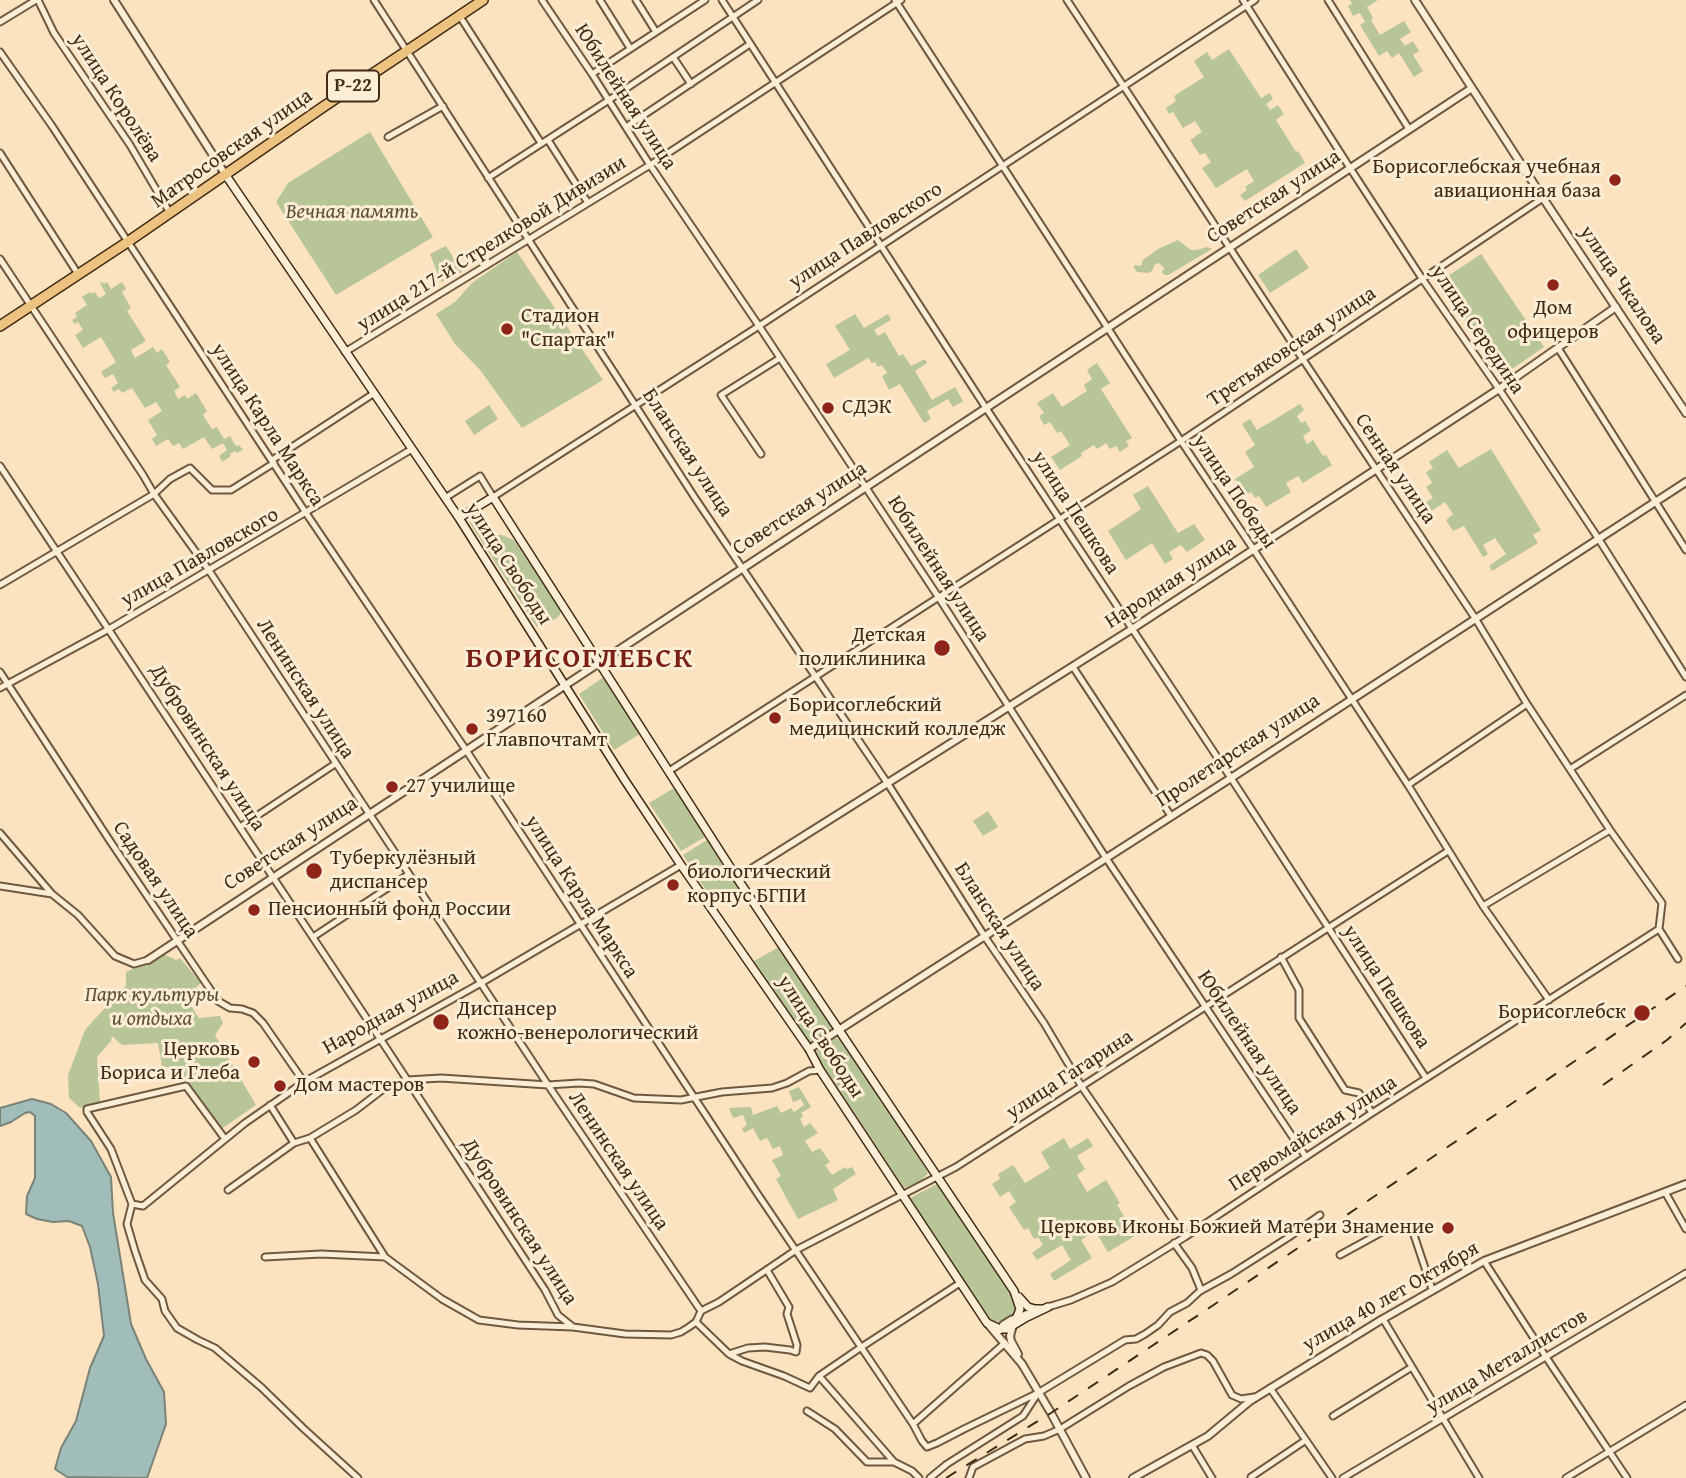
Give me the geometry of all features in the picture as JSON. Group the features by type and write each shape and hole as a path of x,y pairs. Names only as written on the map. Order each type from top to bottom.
{"highway":[{"name":"Матросовская улица","path":"0,326 129,242 483,0"}],"main road":[{"name":"улица Свободы","path":"225,174 459,519 681,865 811,1053 960,1283 987,1323 1002,1337"},
{"name":"улица Свободы","path":"493,497 737,878 1014,1291 1020,1309 1018,1316"},
{"path":"459,519 493,497"},
{"path":"1014,1291 1028,1307 1044,1308"},
{"path":"1002,1337 1007,1329 1044,1308"},
{"path":"1013,1325 1018,1316"}],"street":[{"path":"0,22 37,0"},
{"name":"улица Королёва","path":"37,0 54,33 130,145 170,213"},
{"name":"улица Свободы","path":"114,0 225,174"},
{"name":"Бланская улица","path":"374,0 695,498 744,567 888,785 985,937 1044,1023 1082,1087 1185,1237"},
{"name":"Юбилейная улица","path":"542,0 939,598 1106,858 1306,1157"},
{"path":"600,0 630,48"},
{"path":"636,0 656,32"},
{"path":"592,74 705,0"},
{"name":"улица Пешкова","path":"722,0 1426,1078"},
{"path":"488,178 758,0"},
{"name":"Сенная улица","path":"1067,0 1475,618 1527,704 1610,830 1662,903 1659,929 1678,959"},
{"name":"улица Павловского","path":"493,497 759,326 1245,3 1255,0"},
{"path":"1328,0 1409,129"},
{"name":"улица Чкалова","path":"1415,0 1686,413"},
{"name":"улица 217-й Стрелковой Дивизии","path":"345,352 650,165 898,1"},
{"name":"улица Победы","path":"898,1 1002,166 1408,785 1483,906 1549,1000"},
{"name":"улица Середина","path":"1245,3 1423,280 1598,538 1686,677"},
{"path":"459,15 588,203"},
{"path":"626,127 750,44"},
{"name":"улица Карла Маркса","path":"0,52 467,750 922,1441 927,1447 1038,1393"},
{"path":"673,57 691,84"},
{"name":"Советская улица","path":"148,960 1472,88"},
{"path":"388,137 443,106"},
{"path":"0,153 79,275"},
{"name":"Третьяковская улица","path":"669,771 1181,441 1543,198"},
{"name":"Ленинская улица","path":"0,259 154,494 208,569 548,1085 701,1311"},
{"name":"Народная улица","path":"737,878 888,785 1254,550 1499,390 1616,307"},
{"path":"1558,348 1686,550"},
{"path":"761,454 721,394 780,358"},
{"path":"0,585 154,494 170,479 190,468 212,490 231,490 373,394"},
{"name":"улица Павловского","path":"0,688 109,629 412,449"},
{"name":"Дубровинская улица","path":"0,466 381,1040 545,1290 558,1315 573,1327"},
{"path":"445,498 480,476 493,497"},
{"name":"Пролетарская улица","path":"811,1053 838,1030 1686,482"},
{"path":"1073,667 1171,816"},
{"name":"Садовая улица","path":"0,672 218,1001 230,1008 253,1013 304,1082"},
{"path":"1570,769 1686,695"},
{"path":"1408,785 1527,704"},
{"path":"240,827 335,764"},
{"path":"1483,906 1610,830"},
{"path":"0,833 52,894 78,915 115,956 134,964 148,960"},
{"name":"улица Гагарина","path":"701,1311 719,1302 796,1250 956,1167 1448,851"},
{"name":"Народная улица","path":"132,1204 143,1206 225,1139 304,1082 481,983 681,865"},
{"path":"313,937 410,874"},
{"path":"0,886 52,894"},
{"name":"Первомайская улица","path":"1044,1308 1112,1282 1659,929"},
{"path":"1281,957 1299,990 1299,1018 1345,1090 1359,1093 1372,1113"},
{"path":"801,1076 808,1069 811,1053"},
{"path":"228,1190 294,1143 310,1138 356,1110 386,1087 407,1080 441,1078 548,1085 594,1084 634,1098 681,1100 694,1096 772,1087 787,1083 809,1071 820,1070"},
{"path":"225,1139 186,1086 87,1109 111,1149 132,1204 127,1224 145,1279 162,1299 165,1311 177,1328 215,1348 358,1478"},
{"path":"270,1105 294,1143"},
{"path":"310,1138 385,1257 442,1298 479,1320 625,1334 671,1335 681,1332 695,1322 701,1311"},
{"name":"улица 40 лет Октября","path":"1133,1478 1208,1436 1270,1388 1484,1261 1686,1184"},
{"path":"1665,1192 1686,1229"},
{"path":"930,1478 947,1464 1023,1416 1038,1393 1125,1340 1145,1335 1170,1312 1201,1290 1257,1258 1320,1215"},
{"path":"1340,1255 1393,1226 1411,1226 1433,1289"},
{"path":"1174,1243 1192,1268 1201,1290"},
{"path":"265,1257 321,1254 385,1257"},
{"path":"1484,1261 1627,1478"},
{"path":"729,1354 748,1348 765,1347 796,1352 797,1345 787,1314 789,1307 767,1270"},
{"name":"улица Металлистов","path":"1343,1478 1352,1476 1686,1273"},
{"path":"695,1322 729,1354 810,1388 820,1377 860,1348 960,1283"},
{"path":"913,1424 1002,1337 1003,1325 1018,1316 1044,1308"},
{"path":"1383,1319 1479,1478"},
{"name":"улица Свободы","path":"1013,1325 1011,1342 1033,1384"},
{"name":"улица Свободы","path":"1002,1337 1022,1364 1086,1478"},
{"path":"969,1478 973,1467 1004,1450 1025,1439 1044,1436 1060,1429 1164,1367 1200,1353 1213,1361 1233,1395 1241,1399 1260,1395"},
{"path":"1333,1416 1412,1367"},
{"path":"820,1377 894,1462 912,1471 919,1478"},
{"path":"1270,1388 1332,1478"},
{"path":"1239,1410 1241,1399"},
{"path":"1566,1478 1686,1405"},
{"path":"807,1411 835,1429 867,1462 894,1462"},
{"path":"1251,1477 1306,1440"},
{"path":"1192,1445 1212,1478"}],"green space":[{"path":"1350,0 1378,0 1367,7 1380,35 1404,21 1411,32 1400,39 1405,46 1413,41 1419,51 1413,55 1423,71 1414,77 1399,53 1392,58 1387,51 1379,56 1360,25 1365,22 1360,13 1353,16 1348,6 1352,4"},
{"path":"1229,49 1261,98 1270,93 1273,99 1266,104 1270,110 1278,105 1284,114 1276,120 1305,163 1245,201 1240,195 1247,190 1245,187 1254,181 1247,169 1216,188 1202,168 1211,162 1205,153 1200,155 1190,140 1202,132 1195,121 1183,128 1173,112 1169,114 1166,108 1176,101 1174,96 1204,77 1194,61 1207,52 1212,60"},
{"name":"Вечная память","path":"370,132 433,237 336,295 276,202 288,183"},
{"path":"1178,240 1191,250 1207,247 1212,249 1168,275 1162,273 1165,269 1159,263 1148,273 1137,272 1134,268 1134,265 1141,266 1143,260 1158,249"},
{"path":"446,246 462,272 441,282 430,254"},
{"path":"1296,249 1309,268 1270,293 1258,275"},
{"name":"Стадион \"Спартак\"","path":"517,252 603,380 522,428 480,370 455,344 436,314 455,302 473,282"},
{"path":"1481,254 1544,347 1502,376 1439,282"},
{"path":"107,282 111,289 122,282 126,289 122,292 131,308 127,311 146,341 131,350 135,358 153,347 157,353 162,349 170,362 166,365 180,387 174,391 178,399 185,395 187,399 196,393 207,411 203,415 212,429 217,427 224,439 230,436 236,446 239,445 243,450 237,453 235,451 222,462 219,456 227,450 223,443 212,449 204,437 183,449 179,443 173,446 168,439 156,446 152,439 157,435 148,420 162,411 156,402 145,408 132,388 122,393 119,389 114,392 111,388 118,383 113,374 105,378 101,372 116,362 101,337 83,348 75,335 83,330 78,322 75,324 72,320 77,317 75,313 87,305 82,297 90,292 95,292 99,298 106,294 100,283"},
{"path":"855,314 864,328 888,314 891,320 874,330 878,336 885,332 899,356 903,354 911,366 925,359 927,363 915,371 932,400 955,387 963,401 953,407 948,399 927,411 931,419 924,423 900,384 889,390 882,376 887,373 882,365 878,367 868,358 834,378 826,364 850,350 835,326"},
{"path":"1097,363 1110,383 1101,389 1132,438 1126,441 1129,446 1120,452 1116,446 1110,449 1106,443 1097,449 1094,445 1060,470 1051,457 1070,445 1061,431 1057,433 1050,422 1044,425 1039,416 1044,413 1037,403 1053,393 1062,407 1087,391 1084,385 1092,379 1087,370"},
{"path":"1300,404 1304,410 1297,416 1301,423 1305,421 1311,430 1303,436 1307,444 1313,440 1332,465 1303,483 1298,476 1286,483 1291,492 1266,507 1259,496 1255,498 1251,492 1245,495 1235,479 1254,467 1245,452 1255,445 1242,424 1250,419 1257,430"},
{"path":"489,405 498,419 474,435 465,421"},
{"path":"1491,449 1541,530 1533,535 1538,543 1492,571 1489,566 1506,554 1495,538 1483,545 1488,554 1483,557 1464,526 1453,531 1446,520 1453,514 1445,502 1431,511 1426,502 1433,498 1426,487 1432,483 1426,472 1433,468 1429,462 1447,450 1459,468"},
{"path":"1148,486 1178,533 1194,524 1205,540 1187,552 1181,545 1169,552 1173,559 1165,564 1152,543 1126,560 1108,531 1141,509 1133,495"},
{"path":"470,521 484,538 502,535 514,540 561,609 560,615 537,627"},
{"path":"604,677 640,734 614,750 579,694"},
{"path":"674,788 705,837 681,851 649,803"},
{"path":"988,811 998,827 983,836 973,821"},
{"path":"707,840 739,889 715,904 683,855"},
{"path":"779,947 831,1025 831,1029 811,1043 807,1041 754,961"},
{"name":"Парк культуры и отдыха","path":"163,954 176,960 180,958 201,983 185,997 199,1018 220,1016 223,1023 215,1035 256,1105 220,1130 176,1069 162,1066 158,1043 122,1045 112,1036 97,1057 100,1103 80,1108 69,1098 68,1075 85,1030 112,1000 116,1002 126,985 126,972"},
{"path":"837,1038 843,1042 928,1173 920,1182 904,1188 818,1058 818,1048"},
{"path":"799,1087 811,1107 801,1113 803,1116 800,1119 804,1127 810,1123 818,1133 805,1141 812,1152 820,1148 830,1162 825,1165 832,1175 845,1167 852,1167 856,1174 833,1189 838,1200 798,1219 776,1179 781,1176 772,1160 783,1155 780,1146 773,1149 767,1138 760,1141 753,1128 744,1133 742,1128 747,1125 743,1115 733,1118 729,1108 751,1107 753,1115 777,1106 781,1113 791,1108 794,1112 804,1105 801,1099 793,1102 789,1091"},
{"path":"1064,1138 1070,1149 1088,1138 1093,1146 1077,1156 1085,1169 1077,1175 1087,1192 1106,1180 1129,1224 1138,1219 1145,1230 1108,1252 1095,1231 1081,1240 1092,1258 1054,1281 1050,1274 1071,1260 1062,1245 1037,1260 1032,1253 1043,1245 1038,1237 1034,1239 1028,1228 1024,1230 1009,1207 1016,1202 1009,1191 1000,1197 992,1184 1000,1179 998,1174 1013,1165 1025,1183 1050,1168 1041,1152"},
{"path":"937,1184 1016,1300 1017,1312 1006,1319 997,1322 991,1320 908,1199"}],"water":[{"path":"32,1099 51,1104 66,1113 91,1141 111,1177 113,1213 131,1324 164,1392 166,1424 147,1478 67,1477 55,1469 61,1448 76,1421 90,1368 104,1336 98,1284 90,1247 82,1226 69,1221 37,1219 26,1214 27,1196 35,1178 35,1116 30,1112 25,1113 0,1126 0,1108"}],"railway":[{"path":"946,1478 1051,1413 1212,1306 1686,986"},
{"path":"1603,1085 1667,1040 1686,1023"}],"place":[{"name":"Борисоглебская учебная авиационная база","path":"1615,180"},
{"name":"Дом офицеров","path":"1553,285"},
{"name":"Стадион \"Спартак\"","path":"507,329"},
{"name":"СДЭК","path":"828,408"},
{"name":"Детская поликлиника","path":"942,648"},
{"name":"Борисоглебский медицинский колледж","path":"775,718"},
{"name":"397160 Главпочтамт","path":"472,729"},
{"name":"27 училище","path":"392,787"},
{"name":"Туберкулёзный диспансер","path":"314,871"},
{"name":"биологический корпус БГПИ","path":"673,885"},
{"name":"Пенсионный фонд России","path":"254,910"},
{"name":"Борисоглебск","path":"1642,1013"},
{"name":"Диспансер кожно-венерологический","path":"441,1022"},
{"name":"Церковь Бориса и Глеба","path":"254,1062"},
{"name":"Дом мастеров","path":"280,1086"},
{"name":"Церковь Иконы Божией Матери Знамение","path":"1448,1228"}],"district":[{"name":"БОРИСОГЛЕБСК","path":"580,660"}]}
